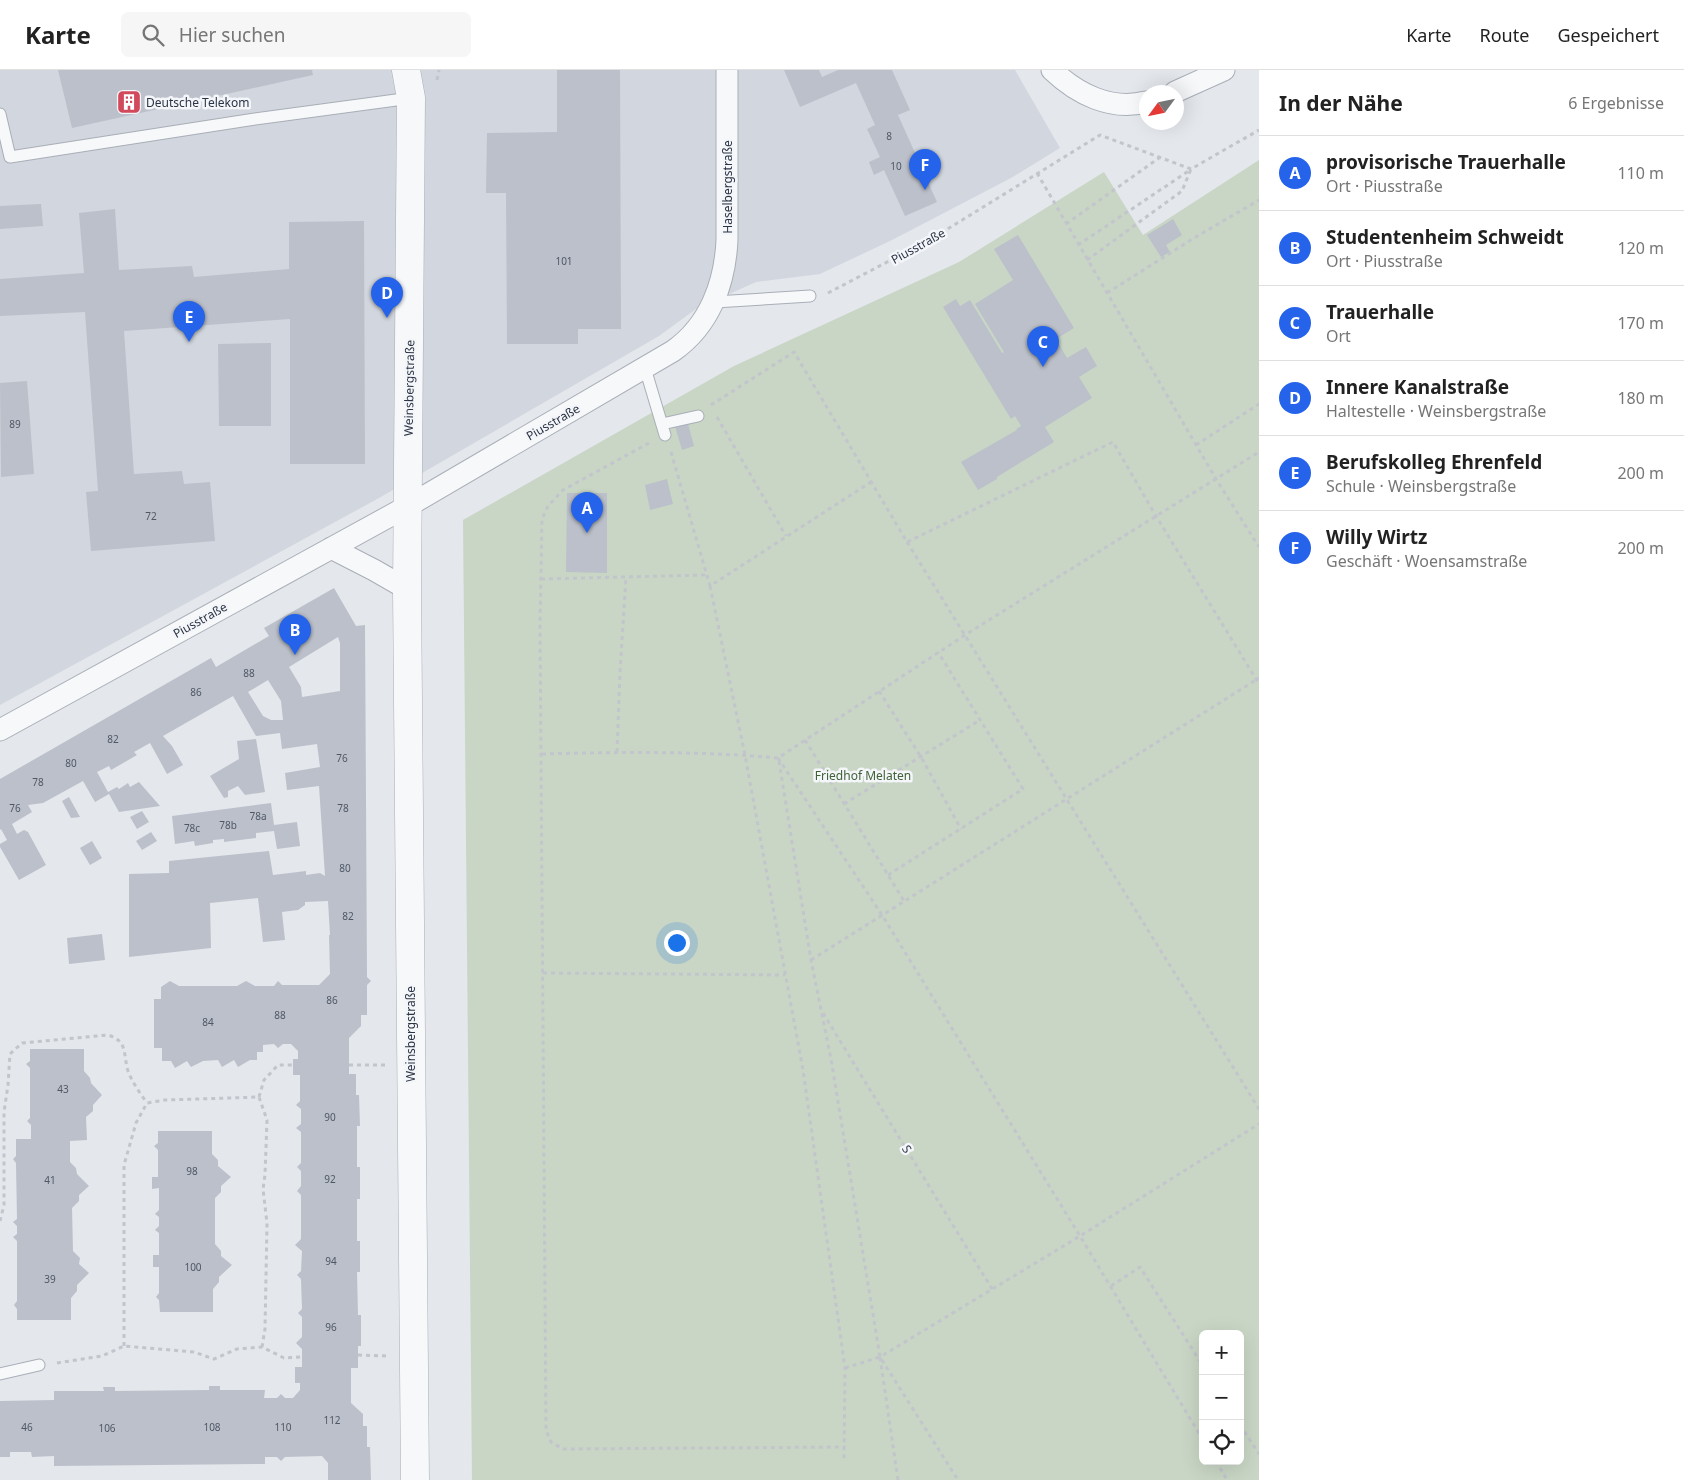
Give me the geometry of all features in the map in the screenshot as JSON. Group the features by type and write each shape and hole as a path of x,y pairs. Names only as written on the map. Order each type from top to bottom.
{"street":[{"name":"Weinsbergstraße","path":"406,70 411,98 406,588 415,1480"},
{"name":"Weinsbergstraße","path":"411,98 417,70"},
{"name":"Haselbergstraße","path":"715,302 726,261 728,240 727,70"},
{"path":"1052,70 1075,89 1100,100 1121,105 1139,103"},
{"path":"1184,85 1196,76 1224,70"},
{"name":"Piusstraße","path":"0,730 408,506 645,368 686,342 715,302"},
{"path":"331,548 406,588"}],"lane":[{"path":"0,114 10,157 255,119 411,98"},
{"path":"715,302 810,296"},
{"path":"645,368 664,429 698,416"},
{"path":"0,1374 40,1365"}],"path":[{"path":"1078,245 1191,169 1259,130"},
{"name":"Piusstraße","path":"810,296 832,291 933,238 1100,135 1160,158"},
{"path":"1066,224 1160,158 1191,169"},
{"path":"1087,260 1182,191 1191,169"},
{"path":"1037,173 1216,479 1259,547"},
{"path":"1107,293 1194,238 1259,200"},
{"path":"786,536 710,406 794,352 907,542 1259,1109"},
{"path":"1196,445 1259,404"},
{"path":"844,1460 845,1447 845,1368 803,1070 745,755 710,586 664,429 563,490 548,506 542,519 540,626 546,1430 550,1442 563,1449 845,1447"},
{"path":"907,542 1113,442 1156,516 1258,678 1259,684"},
{"path":"542,754 617,752 745,755 778,758 938,652 1259,452"},
{"path":"710,586 871,482"},
{"path":"541,579 706,575"},
{"path":"617,752 626,577"},
{"path":"888,875 1024,789 938,652"},
{"path":"811,960 1258,678"},
{"path":"880,691 962,829"},
{"path":"844,804 980,720"},
{"path":"805,740 904,901"},
{"path":"778,758 882,915 1199,1433"},
{"path":"778,758 811,960 831,1060 880,1357 898,1480"},
{"path":"543,973 785,975"},
{"name":"S","path":"821,1010 992,1289"},
{"path":"0,1221 4,1205 4,1112 10,1054 22,1043 108,1035 116,1038 123,1046 128,1072 147,1103"},
{"path":"262,1347 265,1329 267,1223 263,1189 267,1120 259,1098 264,1080 278,1065 293,1064"},
{"path":"349,1065 410,1066"},
{"path":"147,1103 165,1100 259,1098"},
{"path":"124,1346 124,1165 136,1123 147,1103"},
{"path":"845,1368 880,1357 1080,1236 1259,1124"},
{"path":"1110,1286 1140,1267 1199,1360"},
{"path":"40,1365 102,1356 124,1346 194,1352 214,1359 237,1349 262,1347 284,1358 302,1357"},
{"path":"880,1357 958,1480"},
{"path":"1244,1431 1259,1454"},
{"path":"1218,1465 1227,1480"}],"shaded area":[{"path":"0,70 1015,70 1060,148 1011,178 894,239 820,274 756,282 696,309 659,336 379,498 0,705"}],"green space":[{"name":"Friedhof Melaten","path":"1259,160 1259,1480 472,1480 463,520 734,366 959,262 1104,172 1143,235"}],"building":[{"name":"Deutsche Telekom","path":"58,70 312,70 313,75 72,128"},
{"path":"557,70 620,70 621,329 578,329 578,344 507,344 506,193 486,193 487,133 557,132"},
{"path":"784,70 819,70 822,77 838,70 892,70 910,110 898,115 937,202 905,216 884,170 874,175 869,162 880,157 867,129 875,125 856,83 800,107"},
{"path":"41,204 43,226 0,229 0,206"},
{"path":"115,209 119,270 192,266 194,277 289,269 289,222 364,221 365,464 290,464 290,319 124,331 134,474 182,471 184,484 210,482 215,541 91,551 86,492 98,491 85,312 0,316 0,279 84,273 79,213"},
{"path":"1173,219 1182,235 1166,245 1170,252 1161,257 1147,235"},
{"path":"1018,235 1074,328 1056,339 1067,358 1086,347 1097,366 1079,377 1092,398 1045,427 1054,442 978,490 961,462 1021,426 1015,416 1011,419 943,307 956,299 960,306 970,300 1002,353 1004,352 975,304 1013,280 994,249"},
{"path":"271,343 271,426 219,426 218,344"},
{"path":"27,381 34,474 1,477 0,383"},
{"path":"687,420 694,446 682,450 674,423"},
{"path":"667,479 673,504 650,510 645,485"},
{"path":"567,493 607,493 607,573 566,572"},
{"path":"334,588 356,626 365,625 367,977 371,981 367,985 367,1015 361,1015 361,1026 349,1038 349,1074 356,1074 356,1095 359,1095 360,1126 357,1126 357,1167 360,1167 360,1199 357,1199 357,1241 360,1241 360,1272 357,1272 358,1315 361,1315 361,1346 358,1346 358,1368 351,1368 351,1403 363,1414 363,1426 367,1426 367,1447 370,1447 371,1480 328,1480 328,1463 322,1456 285,1457 281,1461 277,1457 265,1457 265,1464 54,1466 54,1456 32,1457 31,1452 10,1452 10,1457 0,1457 0,1401 54,1400 54,1391 104,1391 103,1387 115,1387 115,1391 209,1390 209,1386 220,1386 220,1390 265,1390 264,1398 277,1398 281,1394 285,1398 293,1398 300,1390 300,1383 295,1383 295,1367 302,1367 302,1349 296,1343 302,1337 302,1317 298,1313 302,1309 301,1279 297,1275 301,1271 302,1251 295,1245 301,1239 301,1195 297,1191 301,1186 301,1171 297,1167 301,1163 301,1132 296,1128 301,1124 301,1109 296,1105 300,1101 300,1075 293,1075 293,1059 298,1059 298,1051 291,1044 283,1044 278,1048 274,1044 263,1045 263,1052 257,1052 257,1060 250,1060 238,1067 234,1060 222,1067 218,1060 203,1061 191,1067 187,1061 175,1068 171,1061 162,1061 162,1048 154,1048 154,999 161,999 161,987 170,981 179,986 237,986 246,981 255,986 274,986 278,981 282,985 319,985 330,974 328,901 305,902 305,905 298,910 282,912 285,940 263,942 258,898 210,903 211,948 129,957 129,874 169,873 169,861 269,851 273,875 306,871 306,875 320,873 325,876 319,786 287,790 285,773 320,767 317,744 282,749 280,733 256,736 233,696 163,736 172,746 183,765 167,774 150,743 134,752 137,755 111,770 109,766 97,772 108,792 117,787 119,789 128,783 130,787 139,782 160,806 119,812 109,794 95,802 83,781 43,803 28,805 32,812 12,824 17,834 24,830 28,832 46,865 19,880 0,847 0,844 7,840 0,830 0,779 211,658 216,667 269,636 264,628","holes":["338,637 340,643 340,691 302,697 301,687 289,667","268,680 281,701 283,720 271,720 263,716 248,692"]},
{"path":"256,739 265,792 245,795 238,786 228,791 228,797 224,798 210,776 239,759 237,741"},
{"path":"69,797 80,817 71,818 62,801"},
{"path":"271,803 274,825 297,822 300,846 277,849 274,831 256,833 256,838 224,842 224,839 213,840 213,843 195,846 194,841 175,844 172,816"},
{"path":"142,811 149,822 137,829 130,817"},
{"path":"151,832 157,841 142,850 136,841"},
{"path":"92,841 102,858 90,865 80,848"},
{"path":"102,934 105,960 69,964 67,938"},
{"path":"30,1049 84,1049 84,1071 90,1078 91,1083 102,1095 93,1105 93,1111 86,1117 87,1140 70,1141 70,1162 76,1168 77,1174 89,1186 79,1195 79,1201 72,1208 73,1251 80,1258 79,1264 89,1273 77,1285 77,1291 71,1298 71,1320 17,1320 17,1309 14,1305 17,1301 17,1241 13,1237 17,1234 17,1226 13,1222 17,1219 16,1163 13,1159 16,1156 16,1139 31,1139 31,1125 27,1121 30,1118 30,1068 26,1064 30,1061"},
{"path":"158,1131 212,1131 212,1154 218,1160 218,1166 231,1177 221,1186 221,1192 215,1198 215,1244 221,1251 221,1256 232,1265 219,1277 219,1282 213,1289 213,1312 160,1312 159,1300 156,1297 159,1293 159,1267 153,1267 153,1255 159,1255 159,1233 155,1230 159,1226 159,1217 155,1214 159,1210 159,1188 152,1189 152,1177 158,1177 158,1150 154,1146 158,1143"}],"place":[{"name":"Deutsche Telekom","path":"129,102"},
{"name":"Willy Wirtz","path":"925,190"},
{"name":"Innere Kanalstraße","path":"387,318"},
{"name":"Berufskolleg Ehrenfeld","path":"189,342"},
{"name":"Trauerhalle","path":"1043,367"},
{"name":"provisorische Trauerhalle","path":"587,533"},
{"name":"Studentenheim Schweidt","path":"295,655"}]}
